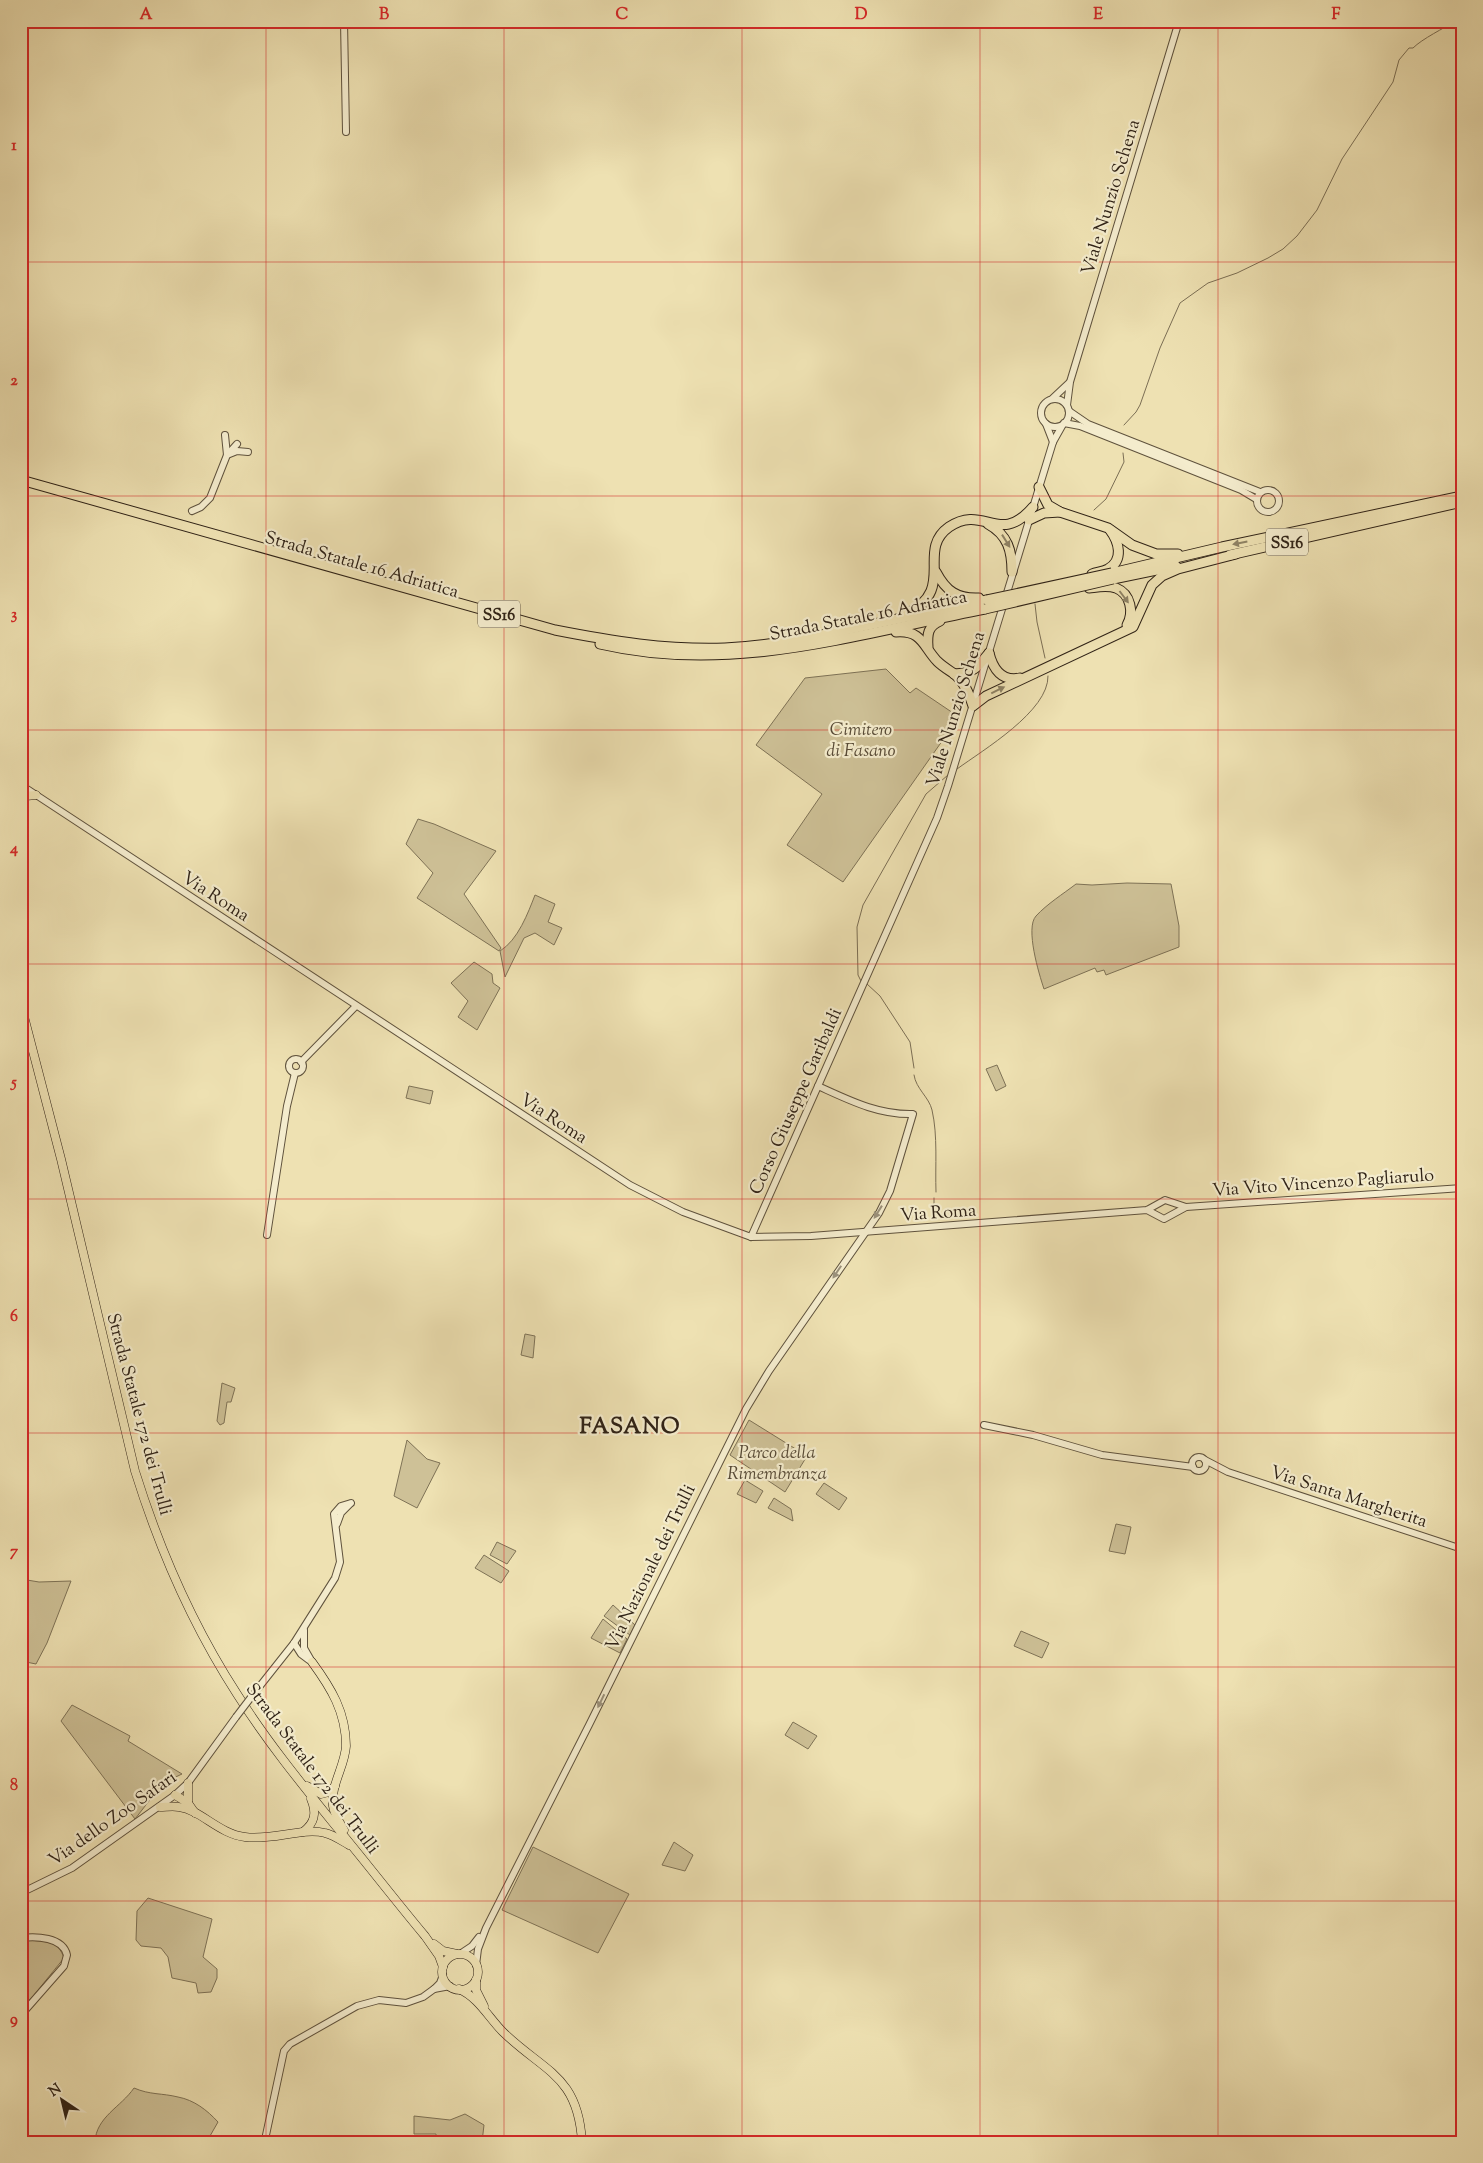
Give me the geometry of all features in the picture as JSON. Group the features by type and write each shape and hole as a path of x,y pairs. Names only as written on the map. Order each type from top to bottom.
{"highway":[{"name":"Strada Statale 16 Adriatica","path":"21,480 555,630 603,640 652,646 724,648 794,640 1071,586 1222,547 1462,496"},
{"name":"Strada Statale 16 Adriatica","path":"21,486 526,628 618,648 674,656 763,653 856,637 963,613 987,602 1018,594 1071,586"},
{"path":"1040,487 1048,505 1060,512 1112,531 1132,545 1156,554 1175,554 1222,547"},
{"name":"SS16","path":"1351,521 1462,492"},
{"name":"Strada Statale 16 Adriatica","path":"1110,577 1236,554 1462,502"},
{"path":"987,602 954,595 942,585 933,562 936,546 941,535 949,527 960,521 971,519 1004,526 1015,524 1024,518 1033,507"},
{"path":"1029,520 1044,513 1060,512"},
{"path":"982,520 995,528 1005,538 1010,548 1012,572"},
{"path":"1112,531 1119,550 1110,577 1129,600 1134,618"},
{"path":"856,637 905,631 915,634 928,647 935,659 954,674 966,687 973,706 986,696 1025,677 1124,633 1152,585 1162,576 1178,569 1236,554"},
{"path":"865,626 906,614 921,606 930,595 935,570"},
{"path":"928,647 927,636 929,628 937,622 963,613"},
{"path":"989,653 992,667 999,674 1012,680 1025,677"},
{"path":"954,674 968,673 977,668 989,653"}],"main road":[{"path":"21,800 22,786"},
{"path":"21,800 26,796 36,795"},
{"path":"21,813 21,822"},
{"name":"Strada Statale 172 dei Trulli","path":"21,1005 65,1178 129,1448 149,1516 191,1611 221,1668 255,1722 298,1779 425,1936 439,1956 450,1986"},
{"path":"312,1662 336,1696 345,1726 346,1747 332,1806 355,1849"},
{"path":"298,1779 321,1794 329,1792 336,1786"},
{"path":"184,1805 188,1783"},
{"path":"303,1832 311,1826 315,1817 314,1807 306,1789"},
{"path":"175,1795 184,1805 222,1831 244,1837 269,1838 303,1832 326,1833 355,1849"},
{"path":"160,1807 184,1805"},
{"name":"Strada Statale 172 dei Trulli","path":"425,1936 443,1951 471,1958 476,1965"},
{"path":"443,1971 449,1957 458,1954"},
{"path":"476,1965 478,1972 476,1980 478,1994 492,2021"},
{"path":"460,1989 471,1986 476,1980"},
{"path":"450,1986 470,1995 505,2034 552,2071 564,2084 578,2110 582,2142"}],"street":[{"path":"344,21 346,132"},
{"name":"Viale Nunzio Schena","path":"1068,408 1070,382 1179,21"},
{"name":"Viale Nunzio Schena","path":"1052,399 1070,382"},
{"path":"1046,424 1055,427 1063,424 1080,426 1241,490 1256,499 1258,506 1264,512 1271,512 1277,507 1278,497 1274,492 1266,490 1260,492 1088,424 1068,408 1064,402 1052,399 1044,404 1042,417 1053,442"},
{"path":"1063,424 1069,416 1068,408"},
{"name":"Viale Nunzio Schena","path":"867,977 937,818 1053,442 1063,424"},
{"path":"225,435 227,456"},
{"path":"192,511 201,507 210,498 227,456 237,444"},
{"path":"227,456 237,451 248,452"},
{"path":"1256,499 1260,492"},
{"name":"Via Roma","path":"22,786 630,1185 683,1212 751,1237 810,1236 1147,1210 1157,1214"},
{"name":"Corso Giuseppe Garibaldi","path":"751,1237 867,977"},
{"path":"267,1236 287,1106 295,1073 301,1070 301,1062 356,1006"},
{"path":"295,1073 290,1068 291,1062 296,1060 301,1062"},
{"name":"Via Nazionale dei Trulli","path":"476,1965 478,1949 486,1928 748,1405 864,1232 879,1213 890,1191 913,1114 899,1114 866,1108 818,1086"},
{"name":"Via Vito Vincenzo Pagliarulo","path":"1174,1212 1186,1207 1462,1188"},
{"path":"1165,1200 1172,1203 1174,1212 1170,1217 1164,1219 1157,1214 1157,1204 1165,1200"},
{"name":"Via Vito Vincenzo Pagliarulo","path":"1172,1203 1186,1207"},
{"name":"Via Roma","path":"1147,1210 1157,1204"},
{"path":"984,1425 1033,1435 1102,1455 1184,1465 1193,1464 1198,1457 1206,1460 1204,1469"},
{"name":"Via Santa Margherita","path":"1206,1460 1228,1472 1462,1550"},
{"name":"Via Santa Margherita","path":"1193,1464 1197,1470 1228,1472"},
{"name":"Via dello Zoo Safari","path":"21,1893 72,1868 160,1807 188,1783 294,1643 329,1589 339,1568 337,1526"},
{"path":"302,1651 304,1629"},
{"path":"294,1643 312,1662"},
{"path":"281,1659 302,1651"},
{"name":"Via Nazionale dei Trulli","path":"458,1954 472,1946 486,1928"},
{"path":"21,1938 53,1940 60,1944 67,1956 64,1966 21,2015"},
{"path":"266,2142 284,2051 290,2044 357,2006 379,2000 406,2002 423,1997 440,1982 443,1971"},
{"path":"434,1989 450,1986"}],"green space":[{"name":"Cimitero di Fasano","path":"886,669 910,693 916,688 959,717 843,882 787,845 822,794 756,745 805,678"},
{"path":"418,819 496,851 464,894 501,948 499,951 417,898 433,873 406,844"},
{"path":"1076,884 1171,884 1179,926 1179,947 1106,975 1104,970 1097,972 1095,968 1044,989 1032,940 1033,922 1036,916"},
{"path":"535,895 555,904 548,922 562,928 554,945 535,933 524,938 505,977 500,951 517,933 526,918"},
{"path":"474,962 492,974 493,983 500,988 477,1030 458,1017 468,1001 451,983"},
{"path":"997,1065 1006,1086 996,1091 986,1069"},
{"path":"409,1086 433,1091 430,1104 406,1098"},
{"path":"525,1334 535,1336 533,1358 521,1355"},
{"path":"222,1383 235,1388 231,1402 227,1402 224,1423 220,1425 217,1421"},
{"name":"Parco della Rimembranza","path":"749,1420 807,1456 785,1492 730,1455"},
{"path":"407,1440 427,1459 440,1463 417,1508 394,1496"},
{"path":"745,1480 763,1491 756,1503 737,1494"},
{"path":"824,1483 847,1498 839,1510 816,1494"},
{"path":"774,1498 791,1509 793,1521 768,1508"},
{"path":"1116,1524 1131,1527 1125,1554 1109,1551"},
{"path":"497,1542 516,1551 507,1564 490,1555"},
{"path":"484,1555 509,1571 501,1583 475,1568"},
{"path":"21,1579 39,1582 71,1581 47,1643 36,1664 21,1661"},
{"path":"613,1605 635,1625 630,1635 604,1616"},
{"path":"603,1619 627,1639 620,1653 591,1638"},
{"path":"1021,1631 1049,1643 1042,1658 1014,1646"},
{"path":"72,1705 130,1736 128,1741 182,1774 163,1783 135,1819 61,1721"},
{"path":"793,1722 817,1736 808,1749 785,1735"},
{"path":"674,1842 693,1855 685,1871 662,1865"},
{"path":"533,1847 629,1894 598,1953 502,1910"},
{"path":"148,1898 212,1919 203,1957 217,1969 217,1978 211,1992 198,1993 196,1983 172,1978 168,1957 161,1948 141,1946 136,1940 137,1911"},
{"path":"30,1940 55,1945 64,1958 21,2011 21,1941"},
{"path":"134,2088 145,2092 189,2100 205,2110 218,2122 210,2136 181,2139 178,2142 95,2142 96,2133 104,2119"},
{"path":"465,2114 484,2125 482,2142 436,2142 436,2134 414,2134 414,2116 450,2120"}],"waterway":[{"path":"1124,425 1140,405 1160,348 1180,303 1208,283 1237,273 1268,258 1283,249 1297,236 1317,210 1342,159 1393,82 1399,60 1409,48 1413,48 1427,37 1456,21"},
{"path":"1094,510 1106,499 1124,462 1123,453"},
{"path":"1035,604 1045,658"},
{"path":"957,769 1027,716 1038,703 1045,689 1048,676"},
{"path":"861,981 858,975 857,927 863,905 926,794 948,775"},
{"path":"867,984 880,996 910,1042 914,1068"},
{"path":"914,1075 917,1085 930,1105 934,1120 936,1192"},
{"path":"934,1198 934,1212"}],"district":[{"name":"FASANO","path":"630,1425"}]}
